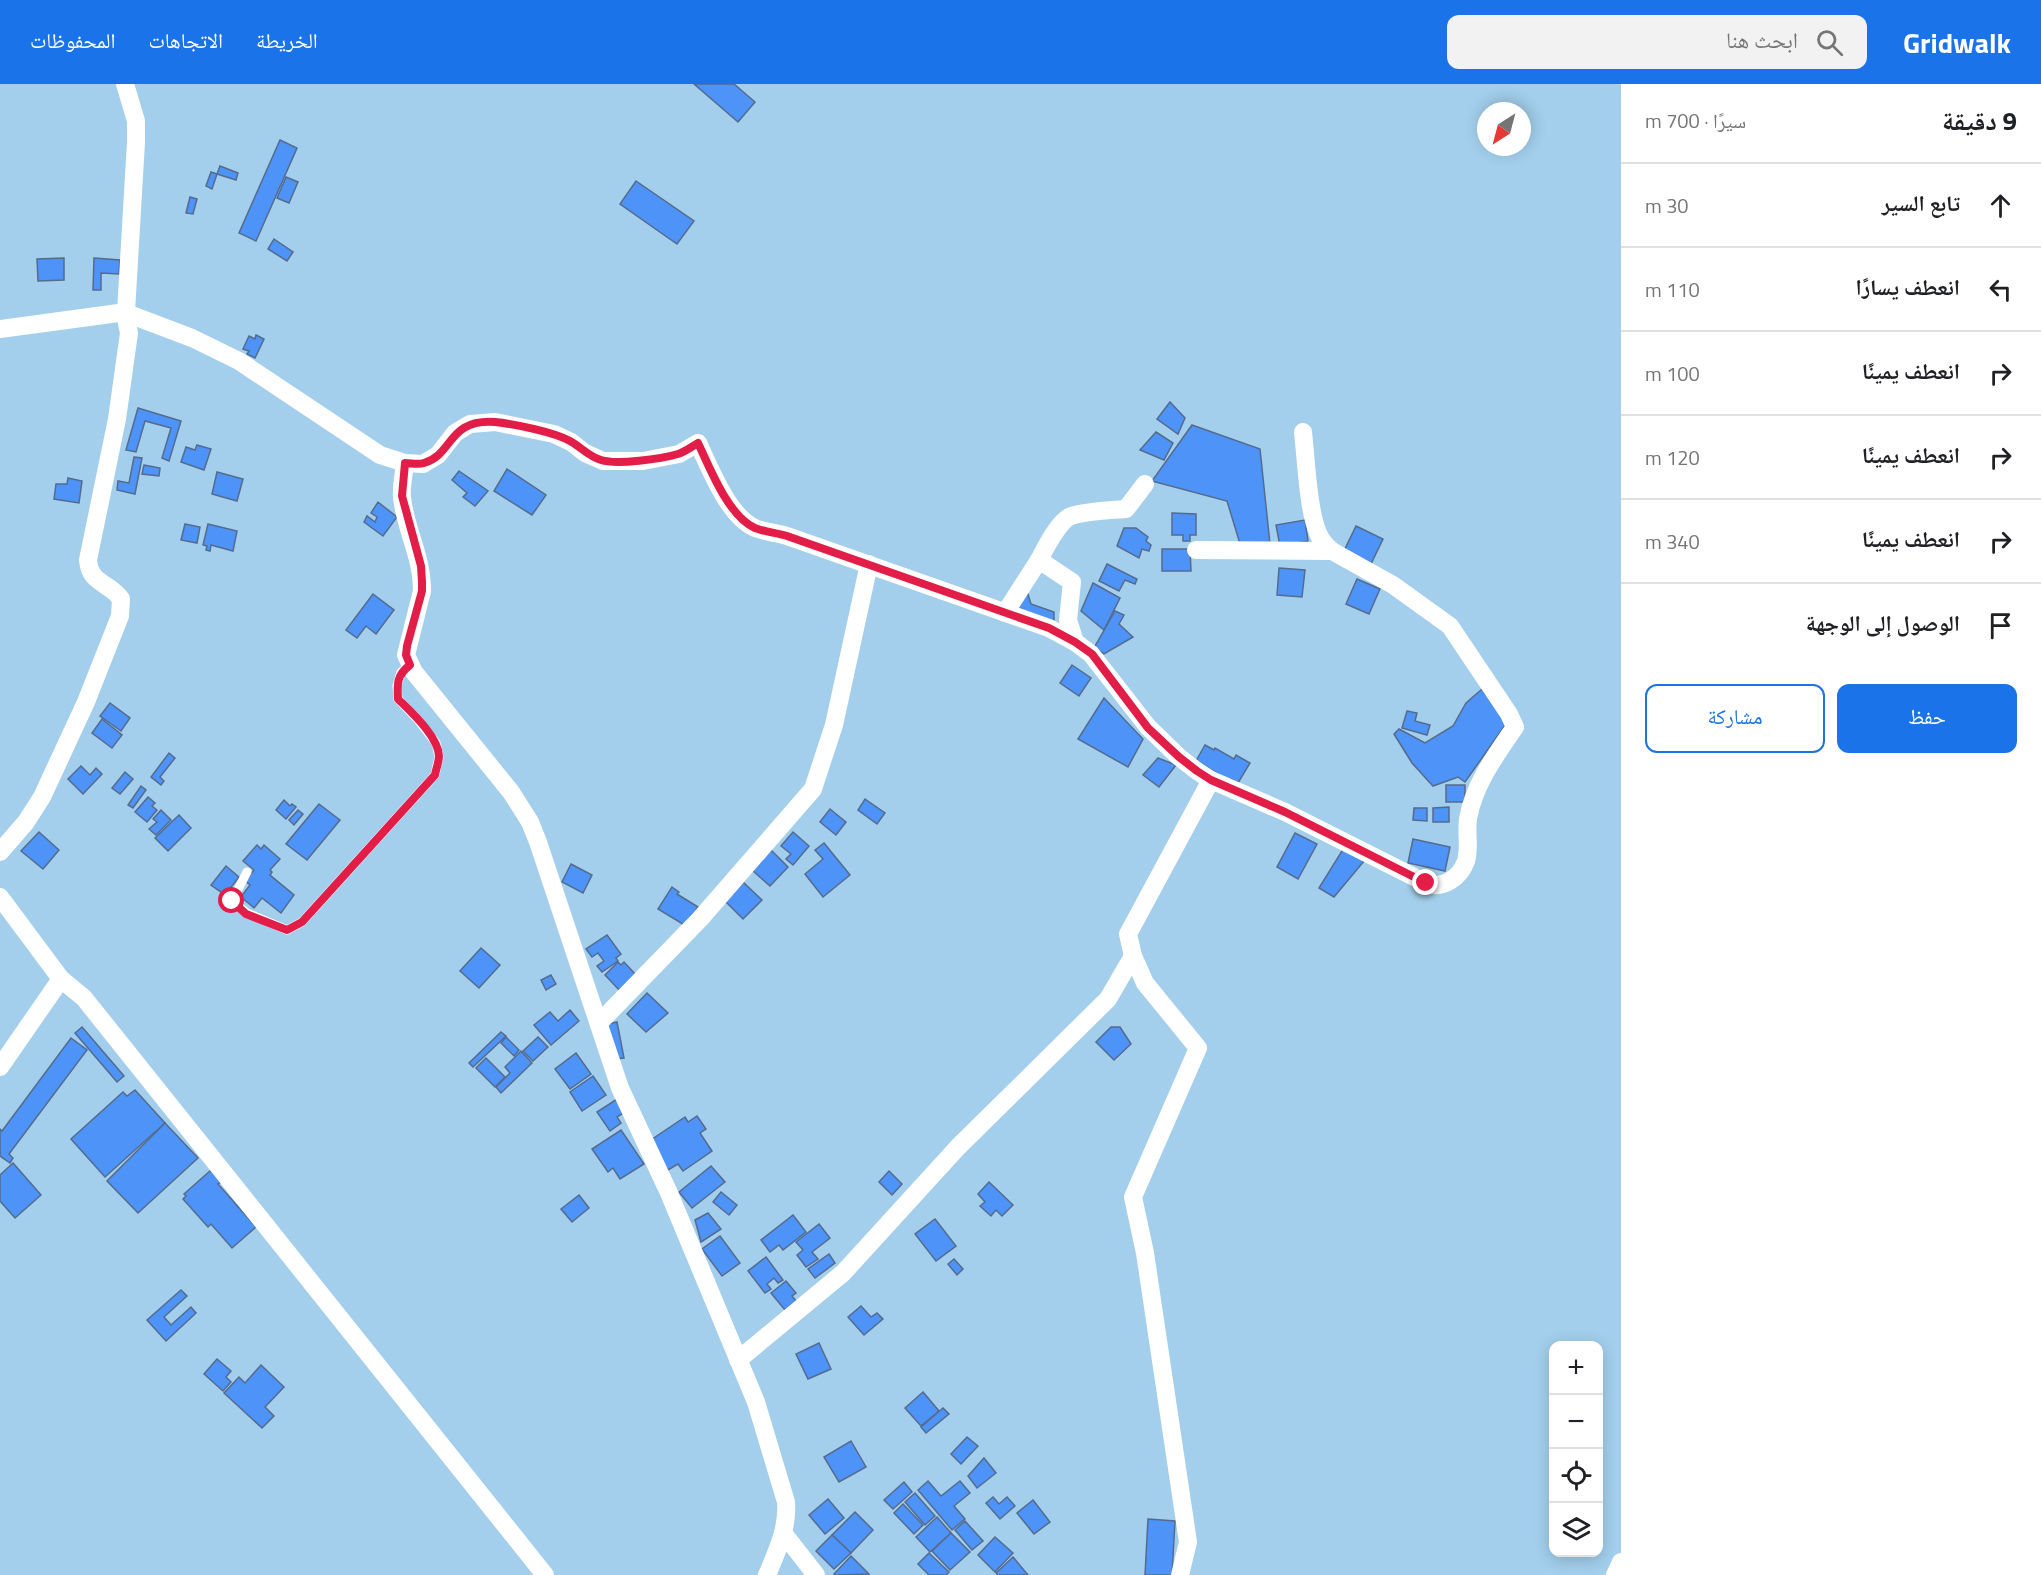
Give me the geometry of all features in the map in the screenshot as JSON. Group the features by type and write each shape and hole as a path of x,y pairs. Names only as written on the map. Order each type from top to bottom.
{"street":[{"path":"0,852 27,822 42,797 86,702 120,616 121,599 112,589 93,576 89,570 88,560 117,420 129,333 125,313 136,121 125,84"},
{"path":"0,329 125,313 192,338 239,361 380,455 405,463 423,464 438,455 456,434 470,424 495,422 554,434 603,461 643,461 679,454 698,443 727,499 747,523 755,528 787,536 1049,628 1092,654 1148,728 1179,757 1211,780 1285,812 1433,886 1445,884 1454,877 1466,861 1468,818 1484,772 1515,727 1509,714 1450,626 1393,585 1332,551 1324,544 1315,524 1303,432"},
{"path":"405,463 402,496 421,566 422,582 422,591 406,655 410,665 450,719 511,792 530,822 620,1088 669,1193 756,1402 786,1502 787,1516 784,1534 767,1575"},
{"path":"1005,613 1050,539 1068,517 1097,511 1126,509 1145,484"},
{"path":"1196,550 1332,551"},
{"path":"1039,560 1071,582 1068,620 1075,642"},
{"path":"599,1023 700,919 813,789 834,725 868,564"},
{"path":"1179,1575 1188,1542 1145,1252 1132,1197 1198,1048 1145,983 1133,956 1128,934 1211,780"},
{"path":"0,897 61,979 84,998 545,1575"},
{"path":"738,1360 843,1273 866,1250 958,1147 1108,999 1133,956"},
{"path":"0,1067 61,979"},
{"path":"784,1534 816,1575"},
{"path":"1615,1575 1621,1562"}],"lane":[{"path":"247,872 232,901 246,914 287,930 302,922 435,775 439,757 436,743 398,699 397,686 401,672 410,665"}],"building":[{"path":"694,84 734,84 755,102 738,122"},
{"path":"280,140 297,148 256,241 239,233"},
{"path":"220,166 238,173 236,180 217,174"},
{"path":"211,172 217,174 212,189 206,186"},
{"path":"286,177 298,182 289,203 277,198"},
{"path":"636,181 694,221 677,244 620,204"},
{"path":"190,197 197,199 193,214 186,213"},
{"path":"274,239 293,252 287,261 268,249"},
{"path":"64,258 64,280 38,281 37,259"},
{"path":"94,258 120,260 119,274 101,273 101,290 93,290"},
{"path":"256,335 264,339 255,358 247,354 249,351 243,349 249,336 255,339"},
{"path":"1170,402 1185,418 1178,434 1157,419"},
{"path":"138,408 181,421 169,461 162,458 171,428 145,421 136,452 126,450"},
{"path":"1192,425 1260,449 1270,544 1241,547 1227,501 1152,481"},
{"path":"1156,432 1173,443 1164,460 1140,450"},
{"path":"197,445 211,449 204,470 181,462 186,447 195,450"},
{"path":"134,457 142,458 135,494 117,490 118,481 129,483"},
{"path":"144,465 160,468 159,476 142,474"},
{"path":"507,469 546,495 532,515 494,491"},
{"path":"459,471 488,491 475,506 463,497 467,493 452,480"},
{"path":"217,472 243,479 237,501 212,494"},
{"path":"68,478 82,481 79,503 54,499 56,484 67,484"},
{"path":"378,502 397,517 383,536 364,522 367,516 375,522 377,517 371,513"},
{"path":"1172,513 1196,514 1196,535 1190,535 1190,541 1183,541 1183,535 1172,535"},
{"path":"1305,520 1308,541 1280,546 1276,525"},
{"path":"185,524 200,527 197,543 181,540"},
{"path":"208,524 237,531 233,551 211,545 210,551 206,550 207,546 203,545"},
{"path":"1356,526 1383,539 1370,566 1343,553"},
{"path":"1124,528 1136,528 1148,537 1146,541 1151,545 1149,551 1142,549 1139,558 1117,546"},
{"path":"1162,549 1190,549 1191,571 1162,571"},
{"path":"1107,564 1137,579 1135,584 1125,580 1119,591 1099,581"},
{"path":"1279,568 1305,570 1302,597 1277,595"},
{"path":"1357,579 1380,589 1369,614 1346,604"},
{"path":"1093,583 1120,598 1104,630 1081,611"},
{"path":"1027,591 1031,604 1054,612 1054,625 1012,613"},
{"path":"373,594 394,610 376,634 366,626 357,638 346,630"},
{"path":"1115,611 1124,615 1119,624 1133,637 1104,654 1094,648"},
{"path":"1072,665 1091,678 1079,696 1060,683"},
{"path":"1482,689 1506,724 1465,782 1458,777 1433,786 1412,763 1394,734 1399,729 1425,743 1453,726 1466,703"},
{"path":"1104,698 1143,739 1128,767 1078,739"},
{"path":"110,703 130,718 121,731 100,716"},
{"path":"1407,711 1417,713 1415,721 1430,725 1427,735 1402,728"},
{"path":"102,719 122,735 112,748 92,733"},
{"path":"1205,745 1234,759 1236,755 1250,763 1238,783 1231,779 1230,781 1196,761"},
{"path":"169,753 175,758 160,777 164,781 161,785 151,777"},
{"path":"1158,758 1176,765 1159,787 1143,775"},
{"path":"81,766 90,775 96,768 102,774 83,794 68,779"},
{"path":"125,772 133,779 120,794 112,788"},
{"path":"1446,785 1465,785 1465,802 1446,802"},
{"path":"141,786 146,790 133,808 128,805"},
{"path":"148,797 155,803 152,806 157,810 147,822 135,812"},
{"path":"865,799 885,813 877,824 858,810"},
{"path":"284,800 290,806 292,804 296,807 286,819 276,810"},
{"path":"319,804 340,820 307,860 286,844"},
{"path":"1449,807 1449,822 1433,822 1433,808"},
{"path":"1414,808 1427,808 1427,821 1413,820"},
{"path":"830,809 846,822 836,835 820,822"},
{"path":"161,810 171,820 156,835 149,829 157,822 153,819"},
{"path":"298,810 303,814 294,825 289,820"},
{"path":"179,815 191,828 168,851 155,838"},
{"path":"39,832 59,850 43,869 21,851"},
{"path":"793,832 809,846 793,865 786,859 791,854 781,846"},
{"path":"1295,833 1317,844 1298,879 1277,867"},
{"path":"1413,839 1450,847 1445,871 1408,863"},
{"path":"824,843 850,875 823,897 805,874 823,859 815,850"},
{"path":"257,845 261,849 264,845 280,859 270,870 272,872 270,875 294,895 281,913 262,898 254,908 241,897 250,885 245,881 254,870 243,861"},
{"path":"1345,846 1365,860 1334,897 1319,888"},
{"path":"771,850 788,867 770,886 752,870"},
{"path":"571,864 592,875 583,893 562,882"},
{"path":"226,866 239,877 225,895 211,885"},
{"path":"743,882 762,900 743,919 724,900"},
{"path":"672,887 679,892 677,894 698,907 686,926 658,909"},
{"path":"607,935 621,954 616,958 618,961 602,972 597,966 604,961 598,953 592,957 586,949"},
{"path":"481,948 500,965 479,988 460,971"},
{"path":"618,962 621,965 624,962 637,976 621,992 605,975"},
{"path":"551,975 556,984 546,990 541,980"},
{"path":"647,993 668,1013 646,1032 627,1014"},
{"path":"570,1010 579,1021 551,1045 534,1025 550,1012 558,1021"},
{"path":"617,1022 624,1058 615,1059 608,1024"},
{"path":"82,1027 124,1076 117,1082 75,1033"},
{"path":"1111,1027 1120,1027 1131,1044 1114,1060 1096,1042"},
{"path":"501,1032 506,1036 473,1067 469,1063"},
{"path":"506,1037 519,1050 514,1056 501,1043"},
{"path":"538,1037 548,1047 533,1061 523,1051"},
{"path":"71,1038 87,1050 9,1154 13,1158 10,1163 0,1156 0,1129 2,1131"},
{"path":"521,1051 532,1063 501,1093 496,1087 510,1073 505,1067"},
{"path":"576,1053 591,1074 570,1089 555,1069"},
{"path":"486,1058 505,1077 495,1087 476,1068"},
{"path":"593,1076 606,1095 582,1111 570,1092"},
{"path":"135,1090 165,1123 105,1177 71,1139 123,1092 127,1096"},
{"path":"617,1099 625,1112 617,1117 621,1123 610,1131 597,1112"},
{"path":"697,1116 706,1129 700,1133 712,1151 683,1171 678,1164 668,1170 648,1142 685,1117 688,1122"},
{"path":"165,1123 198,1158 138,1213 107,1181"},
{"path":"621,1130 644,1164 620,1179 613,1168 608,1172 592,1149"},
{"path":"13,1163 41,1195 15,1218 0,1201 0,1175"},
{"path":"711,1166 725,1182 692,1208 679,1192"},
{"path":"211,1170 221,1182 218,1184 256,1227 232,1248 211,1224 208,1227 183,1199 186,1196 184,1194"},
{"path":"889,1171 902,1184 892,1195 879,1182"},
{"path":"989,1182 1013,1205 1002,1216 996,1210 991,1216 980,1206 985,1202 978,1194"},
{"path":"721,1192 737,1205 729,1215 713,1202"},
{"path":"579,1195 589,1208 572,1222 561,1209"},
{"path":"708,1213 721,1229 701,1242 695,1220"},
{"path":"793,1215 806,1232 783,1250 779,1245 770,1252 761,1240"},
{"path":"935,1219 956,1246 936,1261 915,1234"},
{"path":"819,1224 830,1238 812,1252 818,1259 806,1267 797,1255 803,1250 796,1242"},
{"path":"720,1236 740,1263 722,1276 702,1249"},
{"path":"829,1254 835,1263 815,1278 808,1269"},
{"path":"766,1257 783,1280 778,1283 774,1278 767,1284 771,1289 765,1293 748,1271"},
{"path":"954,1259 963,1269 957,1275 948,1264"},
{"path":"786,1281 796,1293 792,1296 796,1301 785,1310 771,1293"},
{"path":"181,1290 187,1296 164,1317 171,1325 191,1307 196,1313 166,1341 147,1320"},
{"path":"861,1306 871,1317 877,1313 883,1319 864,1335 848,1317"},
{"path":"819,1343 831,1369 808,1379 796,1354"},
{"path":"217,1359 231,1371 226,1377 231,1382 223,1391 204,1374"},
{"path":"261,1365 284,1387 265,1407 274,1416 262,1428 224,1393 239,1377 245,1383"},
{"path":"923,1392 939,1411 921,1426 905,1408"},
{"path":"943,1408 949,1414 926,1433 921,1427"},
{"path":"967,1437 978,1446 961,1464 951,1454"},
{"path":"851,1441 866,1467 839,1482 824,1457"},
{"path":"984,1458 996,1473 977,1488 968,1476"},
{"path":"928,1481 941,1496 960,1481 970,1493 954,1506 965,1519 952,1530 918,1490"},
{"path":"904,1482 912,1492 893,1509 884,1500"},
{"path":"915,1493 935,1516 925,1525 905,1502"},
{"path":"993,1497 999,1504 1007,1497 1015,1506 1000,1519 986,1503"},
{"path":"828,1499 844,1518 825,1534 809,1515"},
{"path":"1033,1500 1050,1522 1034,1534 1017,1513"},
{"path":"903,1504 923,1525 914,1534 894,1513"},
{"path":"855,1512 873,1530 851,1553 832,1535"},
{"path":"937,1517 951,1533 930,1552 916,1537"},
{"path":"1148,1519 1175,1521 1172,1575 1145,1575"},
{"path":"965,1521 983,1541 972,1550 955,1530"},
{"path":"951,1533 970,1552 950,1570 932,1551"},
{"path":"832,1535 851,1553 834,1569 816,1551"},
{"path":"995,1537 1013,1553 995,1572 978,1555"},
{"path":"929,1553 949,1572 946,1575 929,1575 918,1564"},
{"path":"851,1556 869,1574 834,1574"},
{"path":"1013,1557 1028,1575 998,1575 996,1573"}],"route":[{"path":"232,901 246,914 287,930 302,922 435,775 439,757 436,743 398,699 397,686 401,672 410,665 406,655 407,646 422,591 421,566 402,496 405,463 423,464 438,455 456,434 470,424 495,422 554,434 603,461 643,461 679,454 698,443 727,499 737,513 755,528 787,536 1049,628 1092,654 1148,728 1197,771 1211,780 1285,812 1426,883"}]}
